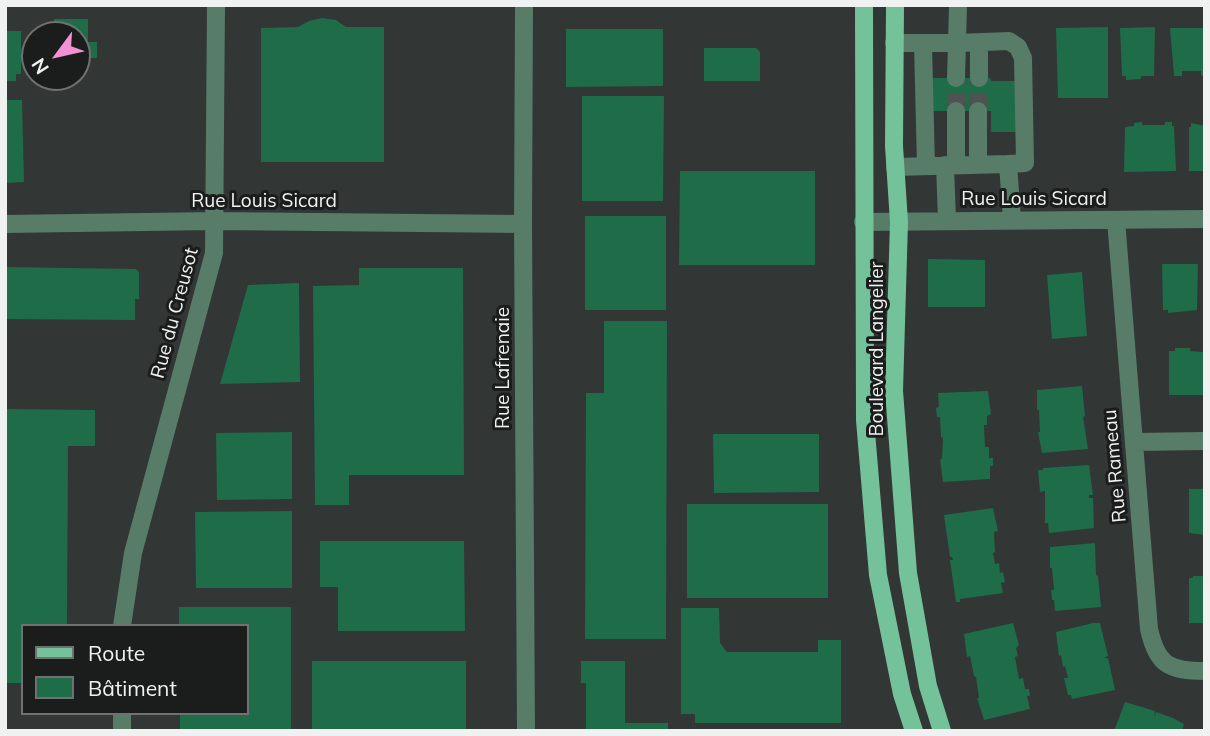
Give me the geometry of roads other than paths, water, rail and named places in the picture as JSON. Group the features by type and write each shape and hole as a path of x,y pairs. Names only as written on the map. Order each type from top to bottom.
{"main road":[{"name":"Boulevard Langelier","path":"864,5 865,420 878,575 902,694 914,731"},
{"name":"Boulevard Langelier","path":"895,5 895,167 899,222 894,391 908,573 928,686 942,731"}],"street":[{"name":"Rue du Creusot","path":"122,624 132,554 214,253 216,5"},
{"name":"Rue Lafrenaie","path":"524,5 526,731"},
{"path":"956,78 958,5"},
{"path":"894,43 1009,41 1018,47 1023,58 1025,163 895,167"},
{"path":"979,43 979,78"},
{"path":"923,44 926,166"},
{"path":"947,220 956,111"},
{"path":"978,111 978,164"},
{"path":"1008,164 1012,220"},
{"name":"Rue Louis Sicard","path":"863,222 1205,219"},
{"name":"Rue Rameau","path":"1116,220 1149,629 1153,647 1162,661 1175,669 1205,671"},
{"name":"Rue Louis Sicard","path":"5,223 215,221 523,224"},
{"path":"1134,442 1205,441"}],"tunnel":[{"path":"956,78 956,111"},
{"path":"978,111 979,78"}]}
